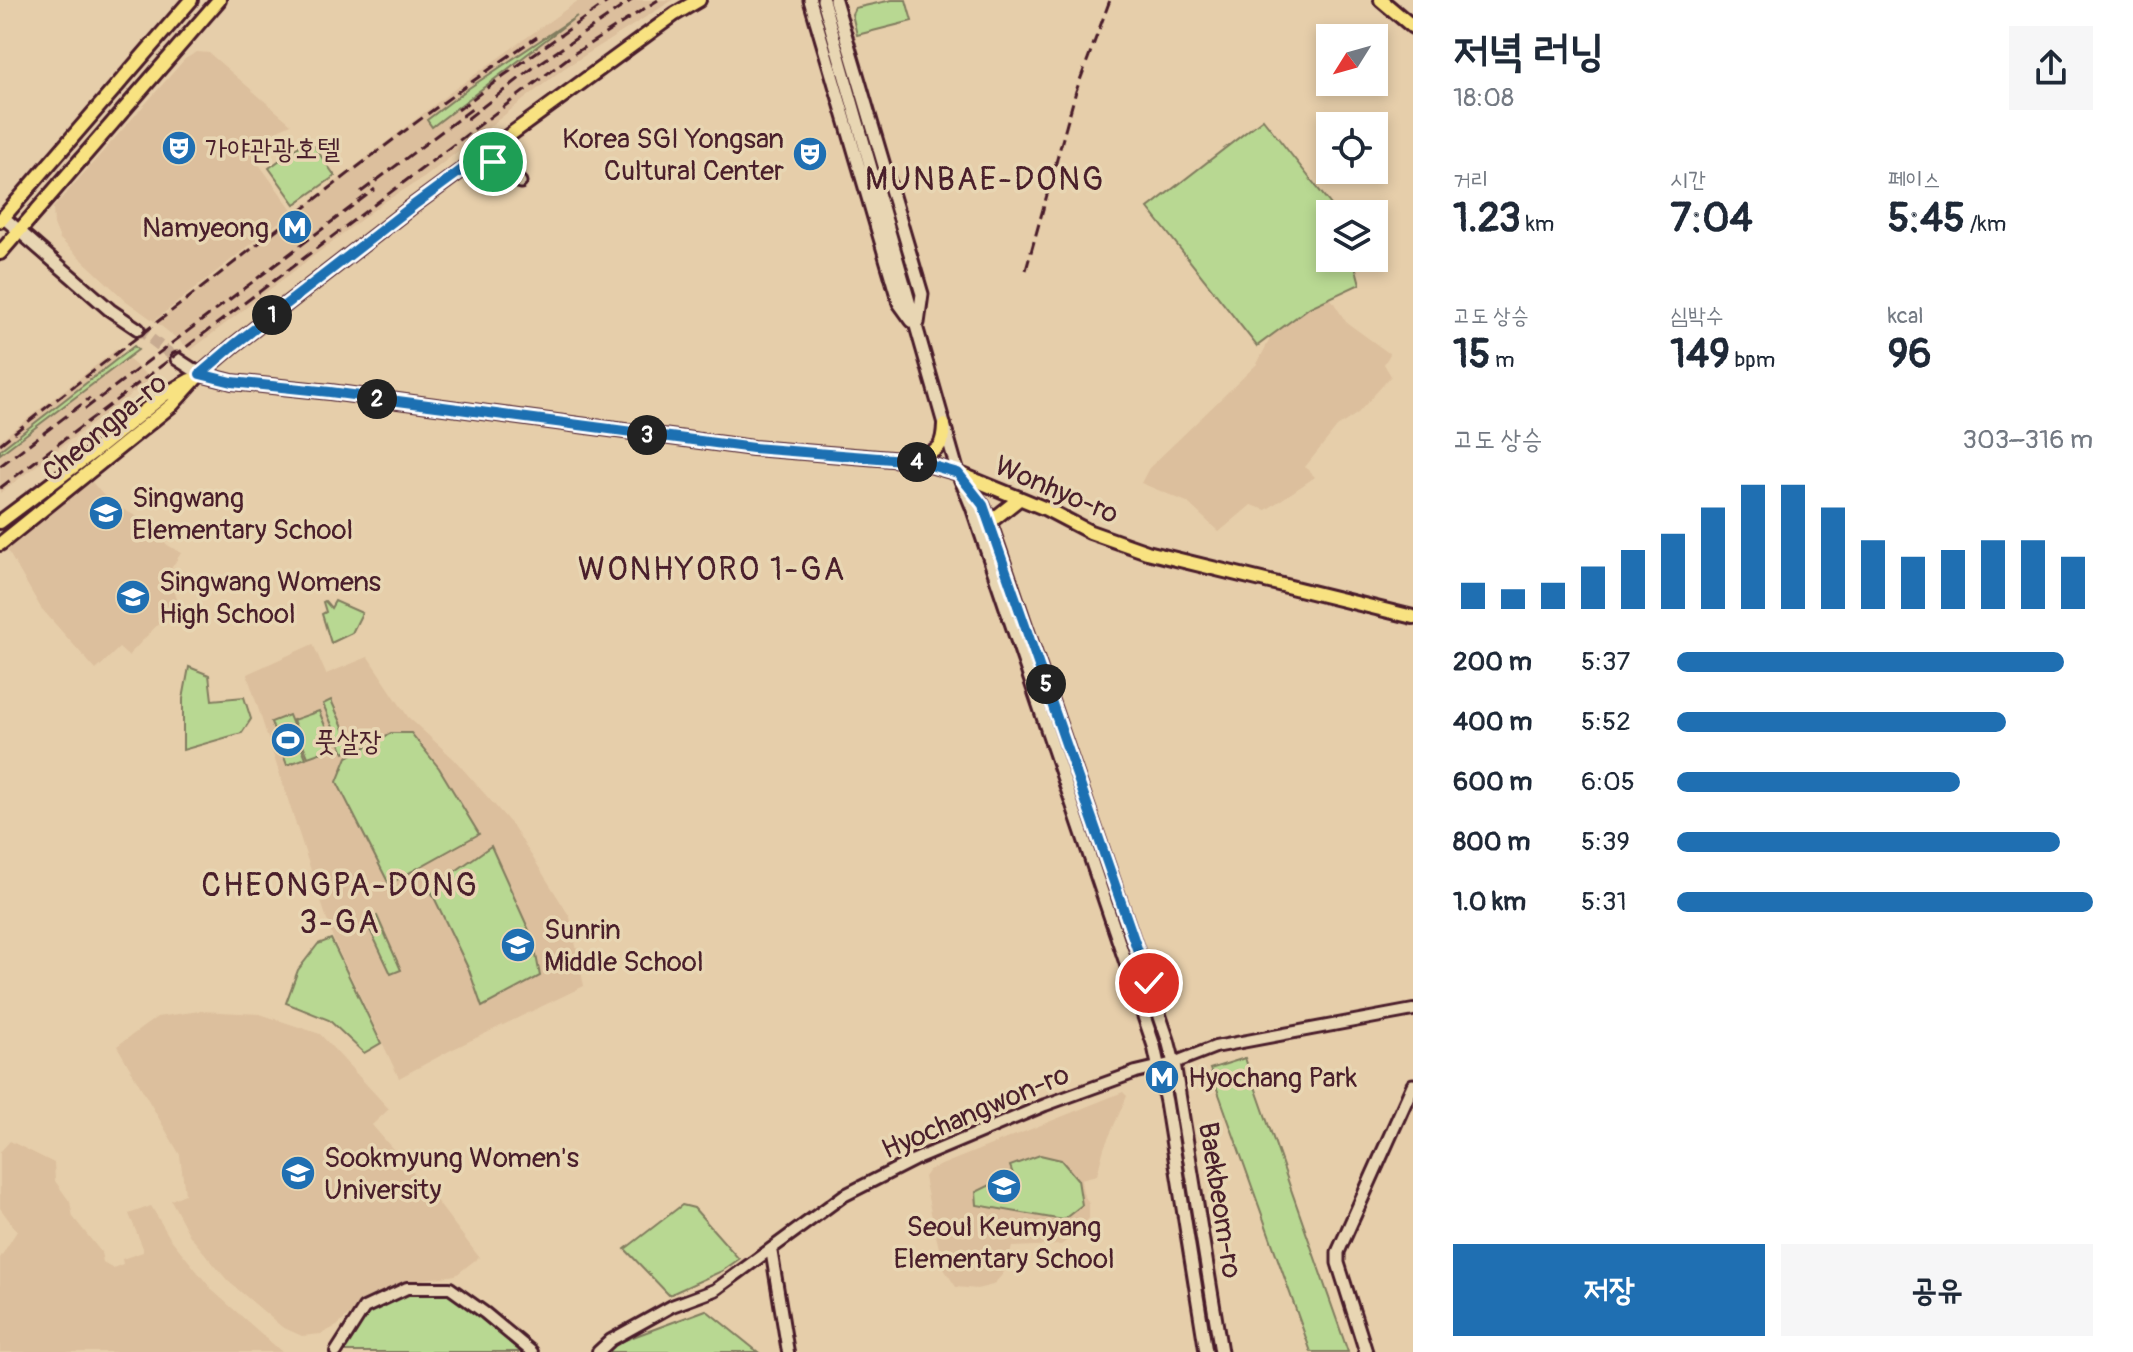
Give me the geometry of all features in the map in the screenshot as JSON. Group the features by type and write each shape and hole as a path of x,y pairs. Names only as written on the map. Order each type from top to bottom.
{"main road":[{"path":"138,329 110,310 20,231 2,219 191,0"},
{"path":"0,253 219,0"},
{"name":"Cheongpa-ro","path":"0,544 172,405 200,374 234,345 414,205 675,14 699,0"},
{"path":"810,0 899,303 917,328"},
{"name":"Baekbeom-ro","path":"817,0 958,473 988,529 1071,754 1174,1063 1221,1352"},
{"name":"Baekbeom-ro","path":"823,0 884,221"},
{"path":"835,0 922,294 917,328"},
{"path":"1381,0 1413,27"},
{"path":"467,166 493,162 520,182"},
{"path":"177,359 200,374"},
{"name":"Cheongpa-ro","path":"0,522 164,395 200,374"},
{"name":"Wonhyo-ro","path":"200,374 232,382 753,448 916,461 958,473 1046,509 1090,532 1147,552 1413,617"},
{"path":"916,461 940,445 944,425"},
{"path":"988,529 1019,499"},
{"name":"Baekbeom-ro","path":"988,529 1046,729 1160,1066 1206,1352"},
{"path":"1046,729 1062,740 1071,754"},
{"path":"1135,988 1141,993 1147,991 1149,983"},
{"path":"1366,1352 1338,1263 1338,1252 1413,1085"},
{"path":"1172,1139 1176,1131 1181,1131 1186,1137"}],"street":[{"name":"Hyochangwon-ro","path":"598,1352 611,1340 672,1306 715,1290 843,1196 914,1160 1045,1105 1215,1047 1413,1010"},
{"path":"771,1249 788,1352"},
{"path":"336,1352 364,1308 407,1288 450,1288 532,1352"}],"shaded area":[{"path":"579,0 673,0 563,69 425,177 384,202 191,350 156,322 452,91"},
{"path":"197,52 209,53 291,124 245,145 293,211 154,321 125,300 60,239 54,224 53,208 185,59"},
{"path":"1330,297 1346,322 1390,354 1384,364 1391,376 1358,413 1337,427 1305,467 1315,477 1266,510 1251,505 1219,532 1187,502 1141,483 1149,468 1257,364 1272,335 1310,307"},
{"path":"117,349 151,379 0,493 0,440"},
{"path":"92,482 109,502 149,523 149,534 181,553 169,572 178,603 128,656 119,648 96,670 41,608 6,548"},
{"path":"313,644 326,674 368,657 408,717 454,759 513,826 570,917 584,986 399,1078 334,941 247,674"},
{"name":"Sookmyung Women's University","path":"200,1011 260,1014 320,1034 389,1109 372,1125 429,1191 479,1257 456,1275 405,1282 361,1304 337,1326 321,1334 302,1336 282,1327 228,1281 190,1236 171,1200 185,1194 180,1155 117,1046 157,1017"},
{"name":"Seoul Keumyang Elementary School","path":"1123,1092 1127,1096 1104,1148 1097,1175 1081,1179 1089,1204 1089,1218 1078,1232 1061,1245 1012,1247 1002,1275 993,1285 977,1289 956,1287 944,1269 933,1223 924,1177 929,1170"},
{"path":"10,1141 54,1163 55,1181 70,1202 73,1217 101,1252 103,1262 113,1268 123,1264 122,1259 143,1252 129,1214 151,1206 170,1238 213,1291 282,1352 0,1352 0,1258 17,1231 0,1208 0,1152"}],"green space":[{"path":"906,0 912,21 857,35 852,14 855,8"},
{"path":"577,16 432,127 427,120"},
{"path":"1263,119 1327,200 1316,200 1316,272 1357,272 1360,284 1310,307 1257,346 1148,208"},
{"path":"309,139 335,176 295,204 269,168"},
{"path":"134,346 138,350 0,454 0,450"},
{"path":"325,601 331,608 335,601 362,613 352,633 331,643 322,614 326,612"},
{"path":"189,667 209,675 212,700 244,697 251,719 242,733 183,750 183,699"},
{"path":"331,700 353,749 344,753 323,704"},
{"path":"319,711 334,748 308,757 293,720"},
{"name":"풋살장","path":"289,715 306,758 287,765 271,722"},
{"path":"391,733 411,733 439,768 479,834 389,884 337,782 347,757"},
{"path":"491,846 533,939 540,976 482,1007 469,970 430,889"},
{"path":"377,916 401,970 391,974 366,921"},
{"path":"331,939 381,1043 364,1053 329,1020 286,1003 298,970 318,944"},
{"path":"1245,1058 1348,1352 1311,1352 1210,1069"},
{"path":"1040,1155 1061,1160 1078,1180 1082,1205 1063,1220 977,1205 976,1192 1013,1174 1010,1166"},
{"path":"682,1205 694,1208 739,1259 722,1271 669,1295 625,1249"},
{"path":"408,1292 448,1292 528,1352 343,1352 367,1311"},
{"path":"706,1310 758,1352 604,1352 614,1344"}],"tunnel":[{"path":"138,329 177,359"}],"railway":[{"path":"458,110 610,0"},
{"path":"467,119 533,68 632,0"},
{"path":"0,488 572,55 658,0"},
{"path":"1026,270 1076,91 1110,0"},
{"path":"0,444 394,139 537,37"},
{"path":"361,192 473,108"},
{"path":"85,409 375,189"},
{"path":"0,466 90,398"}],"place":[{"name":"가야관광호텔","path":"179,148"},
{"name":"Korea SGI Yongsan Cultural Center","path":"810,154"},
{"name":"Namyeong","path":"295,227"},
{"name":"Singwang Elementary School","path":"106,513"},
{"name":"Singwang Womens High School","path":"133,597"},
{"name":"풋살장","path":"288,740"},
{"name":"Sunrin Middle School","path":"518,945"},
{"name":"Hyochang Park","path":"1162,1077"},
{"name":"Sookmyung Women's University","path":"298,1173"},
{"name":"Seoul Keumyang Elementary School","path":"1004,1186"}],"district":[{"name":"MUNBAE-DONG","path":"985,179"},
{"name":"WONHYORO 1-GA","path":"712,569"},
{"name":"CHEONGPA-DONG 3-GA","path":"340,904"}],"route":[{"path":"493,162 467,166 200,374 232,382 753,448 916,461 958,473 983,505 1149,983"}]}
